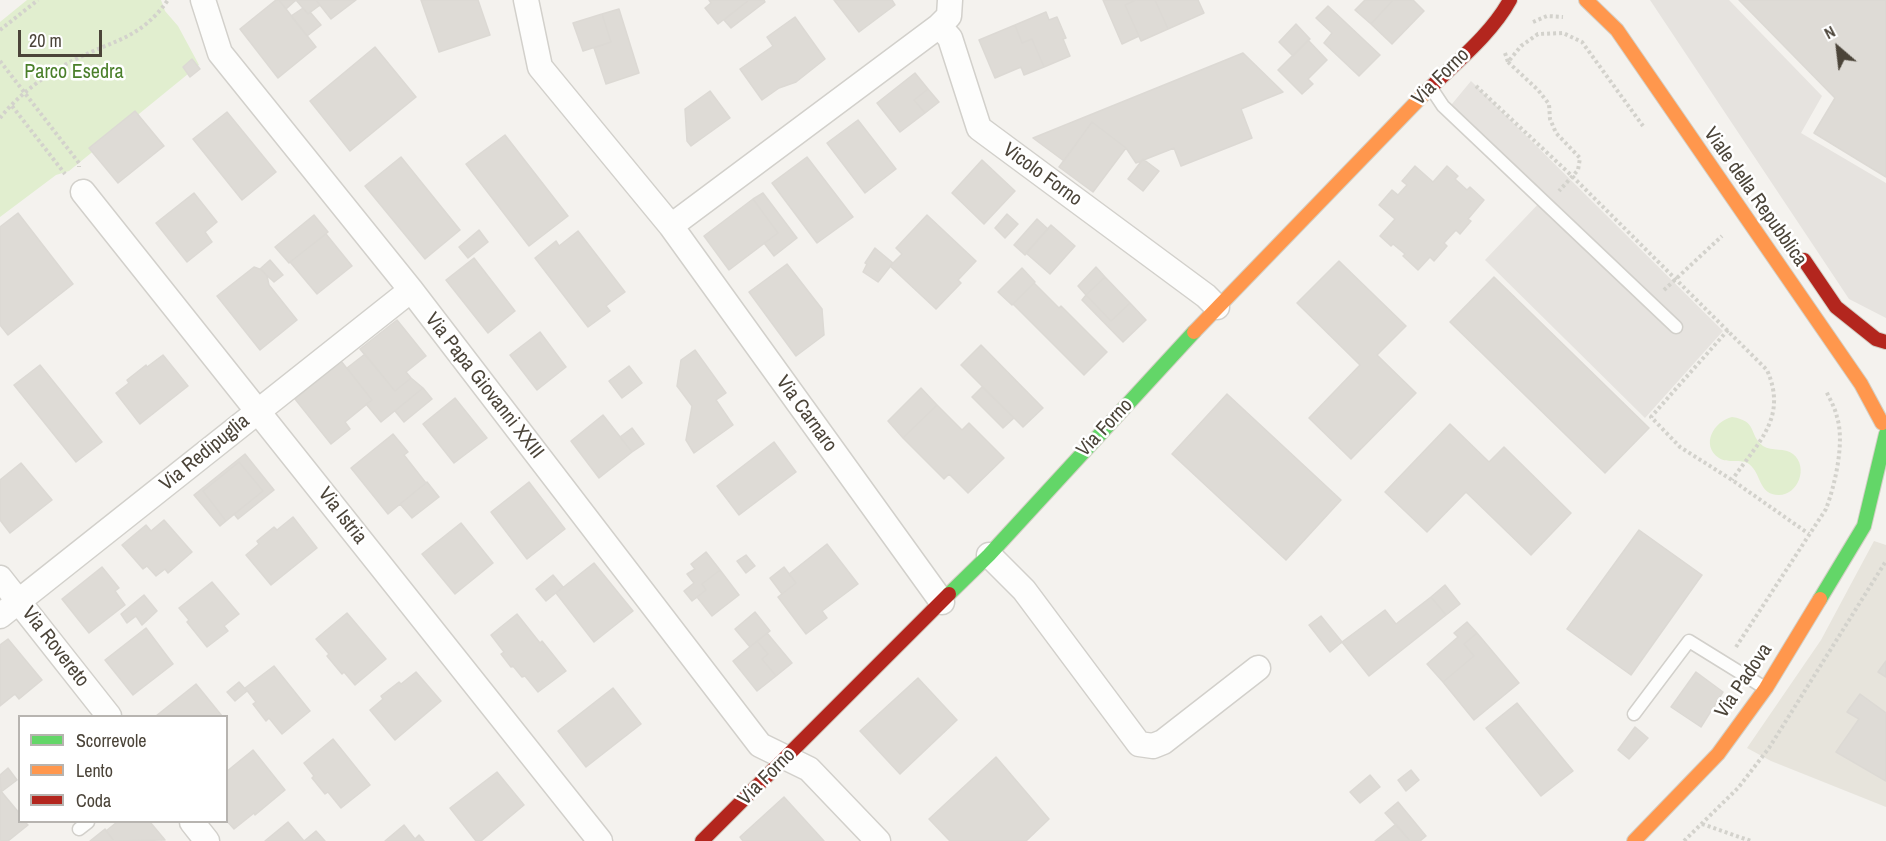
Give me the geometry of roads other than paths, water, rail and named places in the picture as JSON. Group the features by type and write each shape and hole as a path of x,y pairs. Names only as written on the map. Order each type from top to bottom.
{"main road":[{"name":"Viale della Repubblica","path":"1586,0 1617,30 1861,384 1885,430"},
{"name":"Via Forno","path":"702,841 989,555 1217,307 1513,4"},
{"name":"Viale della Repubblica","path":"1798,252 1836,307 1876,339 1886,342"},
{"name":"Via Padova","path":"1864,526 1885,430 1882,402 1884,395"},
{"name":"Via Padova","path":"1634,841 1718,754 1766,688 1864,526 1882,510"}],"street":[{"name":"Via Papa Giovanni XXIII","path":"203,0 220,53 411,290 760,745 809,770 878,841"},
{"name":"Via Carnaro","path":"526,0 540,67 671,226 942,602"},
{"path":"671,226 939,26 949,16 950,0"},
{"name":"Vicolo Forno","path":"939,26 950,38 979,128 1206,296 1217,307"},
{"name":"Via Istria","path":"83,192 600,841"},
{"name":"Via Redipuglia","path":"9,609 411,290"},
{"path":"989,555 1024,590 1139,744 1153,746 1163,742 1258,668"},
{"name":"Via Rovereto","path":"0,578 9,609 107,715"},
{"path":"193,823 207,841"}],"lane":[{"path":"1430,87 1443,106 1676,327"},
{"path":"1634,714 1689,641 1766,688"}],"park label":[{"name":"Parco Esedra","path":"74,73"}]}
